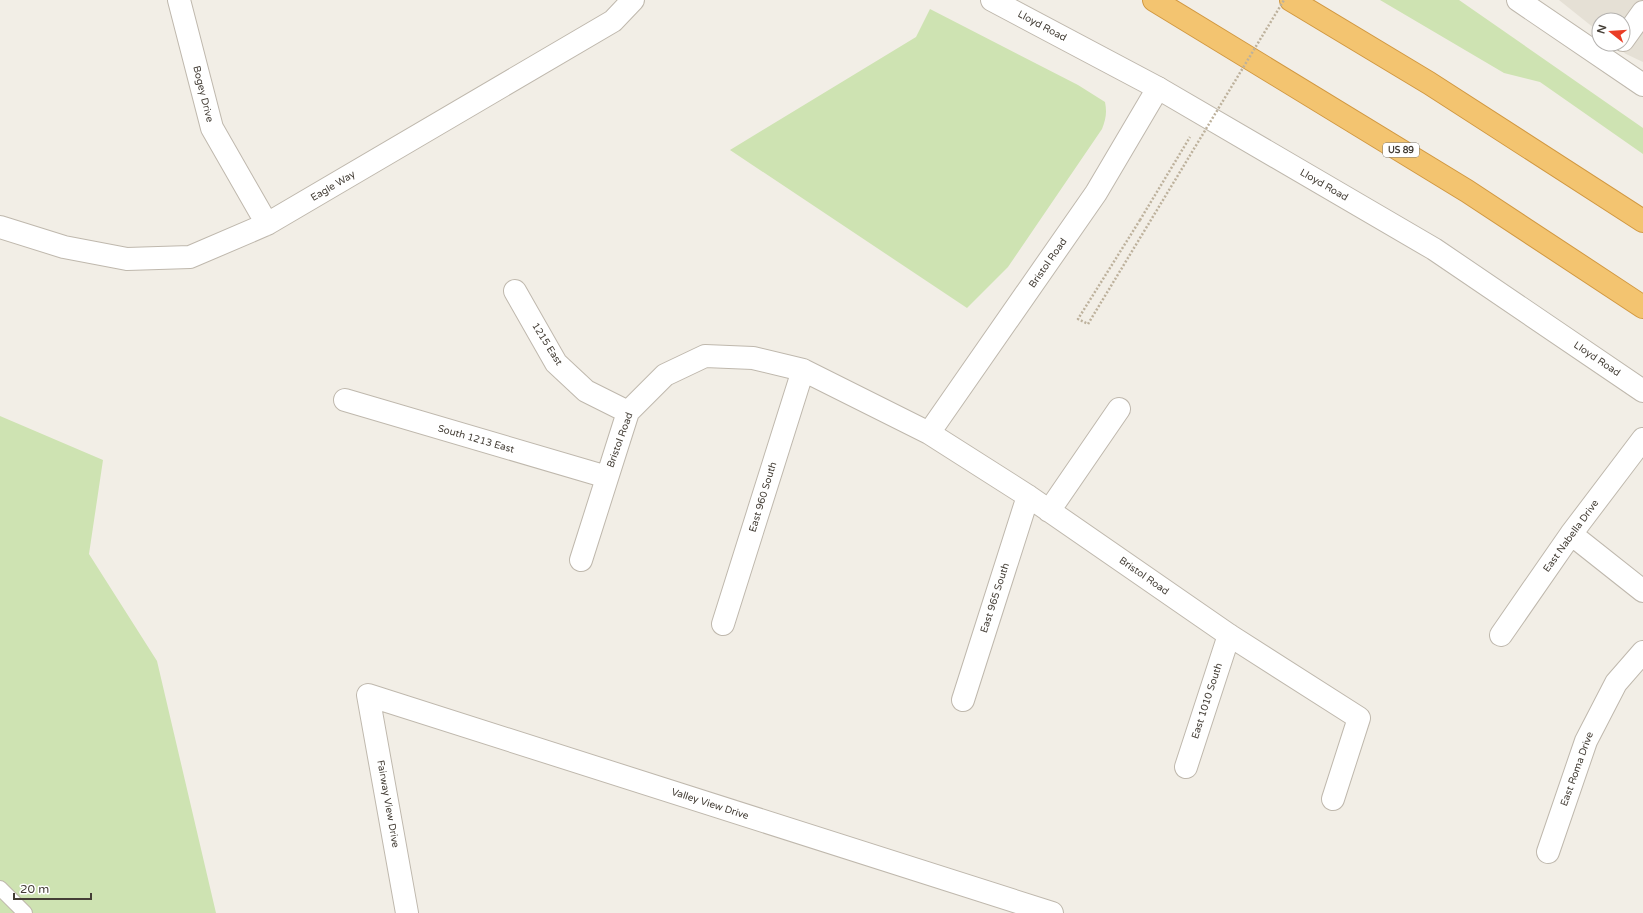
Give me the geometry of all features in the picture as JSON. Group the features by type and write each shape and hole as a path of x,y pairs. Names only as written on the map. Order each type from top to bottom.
{"highway":[{"name":"US 89","path":"1154,0 1468,191 1643,308"},
{"path":"1291,0 1429,83 1643,221"}],"street":[{"name":"Bogey Drive","path":"179,0 212,128 267,224"},
{"name":"Eagle Way","path":"0,228 64,247 127,259 190,257 267,224 613,20 633,0"},
{"name":"Lloyd Road","path":"992,0 1158,88 1434,249 1643,391"},
{"path":"1518,0 1591,40"},
{"path":"1631,29 1643,12"},
{"path":"1614,52 1643,85"},
{"name":"Bristol Road","path":"929,433 1096,193 1158,88"},
{"name":"1215 East","path":"515,291 556,363 586,391 628,412"},
{"name":"Bristol Road","path":"581,560 628,412 665,375 705,356 753,358 803,370 929,433 1028,496 1229,635 1359,718 1333,799"},
{"name":"East 960 South","path":"723,624 803,370"},
{"name":"South 1213 East","path":"345,400 607,477"},
{"path":"1049,511 1119,409"},
{"name":"East Nabella Drive","path":"1501,635 1571,534 1643,439"},
{"name":"East 965 South","path":"963,700 1028,496"},
{"path":"1571,534 1643,591"},
{"name":"East 1010 South","path":"1186,767 1229,635"},
{"name":"East Roma Drive","path":"1548,852 1586,741 1616,683 1643,652"},
{"name":"Valley View Drive","path":"368,695 995,905 1052,913"},
{"name":"Fairway View Drive","path":"368,695 407,913"}],"lane":[{"path":"0,888 25,913"}],"path":[{"path":"1190,137 1078,319 1088,324 1284,0"}],"shaded area":[{"path":"1559,0 1643,0 1643,62 1624,52 1631,52 1631,12 1591,12 1591,26"}],"green space":[{"path":"1380,0 1459,0 1643,128 1643,154 1540,82 1504,73"},
{"path":"930,9 1078,85 1105,102 1106,106 1106,116 1102,129 1008,267 967,308 730,150 916,37"},
{"path":"0,416 103,460 89,554 157,661 216,913 0,913"}]}
